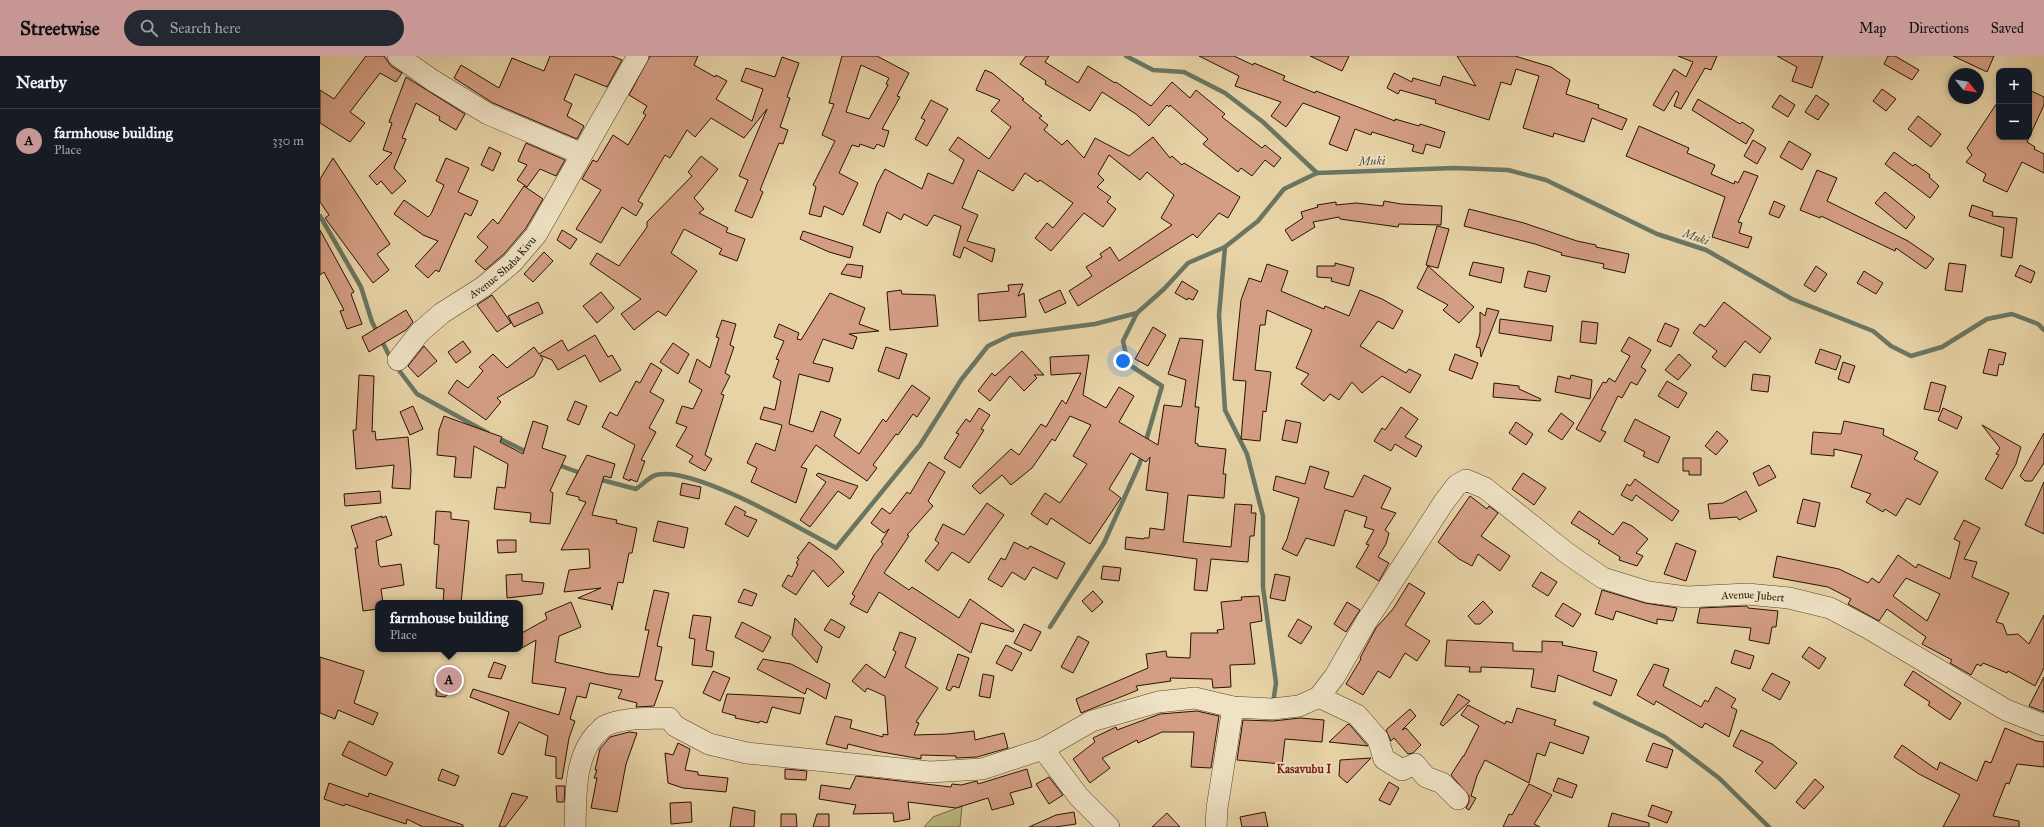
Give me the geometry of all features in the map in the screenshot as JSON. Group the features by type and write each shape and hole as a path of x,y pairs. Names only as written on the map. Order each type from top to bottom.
{"street":[{"path":"398,56 432,80 488,114 582,154"},
{"name":"Avenue Shaba Kivu","path":"398,360 420,332 442,313 483,287 512,263 536,235 638,56"},
{"name":"Avenue Jubert","path":"1319,697 1335,676 1366,622 1444,502 1457,485 1466,480 1485,488 1568,554 1603,578 1648,592 1687,597 1747,594 1789,598 1830,608 1868,628 2006,710 2044,725"},
{"path":"575,827 577,789 581,762 590,741 605,726 626,720 669,718 675,726 709,744 747,753 930,772 982,769 1043,749 1092,720 1158,702 1195,698 1232,707 1272,708 1299,706 1319,697 1357,715 1378,738 1384,759 1402,770 1415,764 1426,777 1442,784 1458,798"},
{"path":"1216,827 1217,808 1232,707"},
{"path":"1043,749 1079,797 1109,827"}],"shaded area":[{"path":"962,806 960,827 924,827 933,817"}],"building":[{"path":"366,56 384,56 391,66 402,73 396,82 380,73 350,112 365,123 350,142 320,123 320,90 334,99"},
{"path":"550,56 612,56 622,60 607,87 575,74 564,100 572,104 567,116 584,126 577,139 493,103 454,78 461,65 499,88 512,58 544,71"},
{"path":"650,56 698,56 694,65 715,77 716,75 727,81 716,99 752,121 763,89 741,81 746,68 775,77 782,57 799,63 787,97 790,98 780,127 788,130 783,144 779,143 760,190 763,192 752,218 735,211 748,180 739,176 767,109 744,138 711,118 695,137 687,130 670,158 665,155 638,201 643,204 636,216 622,207 601,243 576,229 601,190 582,179 593,160 597,162 613,135 628,145 646,115 643,113 647,106 629,95"},
{"path":"842,56 877,56 909,73 897,96 900,97 882,129 889,131 884,147 877,144 874,149 860,144 859,147 852,145 839,173 858,183 843,215 824,206 821,217 809,214 816,187 813,185 835,141 822,135 834,104 829,103","holes":["861,65 889,78 886,84 888,85 869,119 846,112"]},
{"path":"1026,56 1049,56 1045,62 1078,83 1088,66 1115,83 1116,82 1151,106 1172,82 1190,98 1196,90 1225,114 1222,117 1262,148 1265,145 1281,158 1274,167 1265,160 1252,176 1241,168 1238,172 1203,144 1208,139 1170,105 1169,107 1167,105 1149,126 1136,114 1102,92 1090,111 1045,84 1046,81 1020,64"},
{"path":"1199,56 1234,56 1253,65 1254,63 1285,76 1283,80 1315,93 1316,91 1395,121 1395,119 1419,126 1420,124 1445,132 1440,148 1426,144 1423,154 1412,151 1414,145 1372,132 1371,135 1355,129 1347,151 1329,144 1340,117 1303,103 1286,127 1271,116 1281,102 1235,86 1239,76"},
{"path":"1310,56 1349,56 1342,71"},
{"path":"1457,56 1515,56 1551,67 1570,80 1566,94 1599,105 1598,108 1627,119 1622,130 1592,118 1584,142 1554,133 1553,137 1523,128 1539,76 1516,69 1511,85 1501,82 1489,120 1435,103 1436,100 1400,90 1398,94 1387,88 1394,73 1412,82 1413,78 1440,86 1443,76 1476,86"},
{"path":"1678,56 1717,56 1711,70 1705,68 1681,109 1674,106 1679,93 1676,91 1664,111 1653,105 1674,69 1686,77 1693,62"},
{"path":"1777,56 1823,56 1812,88 1792,81 1797,67"},
{"path":"1888,56 1895,56 1919,70 1912,80 1884,64"},
{"path":"1953,56 1994,56 1987,72 1984,71 1984,68 1978,68"},
{"path":"985,70 992,73 1042,116 1039,118 1048,125 1044,130 1062,145 1067,140 1084,158 1095,138 1129,156 1153,137 1170,158 1172,156 1182,165 1184,163 1240,197 1228,218 1219,213 1197,238 1193,234 1078,306 1069,291 1092,276 1086,267 1102,257 1100,254 1110,247 1119,261 1172,225 1161,218 1174,195 1147,172 1140,180 1109,155 1098,174 1104,180 1097,187 1111,197 1107,202 1116,209 1103,227 1084,213 1051,251 1035,238 1047,223 1053,228 1073,203 1040,180 1038,182 1025,173 1013,191 978,170 962,208 978,215 967,241 995,249 992,262 964,247 960,258 953,255 961,226 934,215 927,226 904,214 901,220 887,212 880,233 863,225 877,184 885,169 922,189 928,173 953,184 964,160 949,150 958,137 989,159 1011,127 991,111 1000,100 976,90"},
{"path":"406,77 465,114 456,130 439,120 440,117 416,103 402,138 406,139 394,168 406,181 392,194 381,181 377,185 369,176 392,153 383,150 392,123 389,122"},
{"path":"1882,89 1896,99 1886,111 1873,101"},
{"path":"2032,91 2044,97 2044,105 2032,131"},
{"path":"1780,95 1795,105 1788,117 1772,107"},
{"path":"1816,95 1829,104 1818,120 1805,112"},
{"path":"1698,99 1740,124 1742,122 1754,130 1746,144 1692,110"},
{"path":"931,100 948,109 927,146 915,139 925,120 921,118"},
{"path":"1996,104 1996,140 2028,140 2027,142 2035,147 2034,149 2044,154 2044,173 2022,162 2007,192 1983,181 1986,174 1966,162 1972,155 1967,148"},
{"path":"1918,116 1941,134 1931,147 1908,129"},
{"path":"1639,126 1689,148 1687,153 1715,165 1711,174 1734,184 1735,181 1738,183 1744,171 1758,176 1738,222 1742,223 1739,233 1752,237 1748,248 1712,237 1725,197 1626,156"},
{"path":"1753,140 1766,148 1757,164 1744,156"},
{"path":"1789,141 1811,154 1802,170 1780,157"},
{"path":"526,143 565,160 556,176 540,169 527,187 517,180 527,165 518,161"},
{"path":"489,147 501,153 493,171 481,165"},
{"path":"1894,152 1913,166 1915,164 1930,175 1929,177 1939,186 1930,198 1885,164"},
{"path":"701,156 718,169 694,198 704,209 699,213 728,228 726,232 745,239 737,261 719,254 722,249 684,229 671,253 697,271 666,316 658,311 634,330 621,314 641,299 590,264 597,253 619,266 647,227 647,222 692,176 688,172"},
{"path":"333,158 390,244 377,254 389,270 373,283 325,218 329,215 320,202 320,179"},
{"path":"446,158 469,168 458,192 478,201 471,216 465,213 439,272 436,270 428,278 415,266 438,241 423,235 394,214 404,200 428,217 431,214 444,185 436,181"},
{"path":"1817,170 1837,178 1827,201 1908,241 1934,259 1926,269 1896,248 1895,251 1821,216 1820,218 1800,210"},
{"path":"524,186 543,199 526,228 504,254 485,270 475,261 488,247 477,237 493,219 498,224"},
{"path":"1885,192 1915,217 1906,229 1875,203"},
{"path":"1384,201 1401,204 1442,206 1441,225 1399,224 1398,227 1340,219 1339,217 1313,222 1315,227 1292,241 1285,230 1303,218 1301,212 1318,207 1317,205 1336,202 1336,205 1356,203 1383,206"},
{"path":"1774,201 1785,206 1779,218 1769,214"},
{"path":"1972,205 1993,212 1992,216 2017,218 2012,258 2001,256 2004,228 1969,216"},
{"path":"1469,209 1524,223 1577,241 1596,245 1596,247 1629,254 1625,273 1603,268 1604,264 1561,255 1562,253 1535,244 1464,226"},
{"path":"1437,226 1449,229 1438,268 1426,265"},
{"path":"320,230 354,292 351,294 362,324 347,329 340,311 344,310 324,272 320,275"},
{"path":"562,230 577,239 570,249 557,240"},
{"path":"803,231 853,247 850,258 829,252 800,239"},
{"path":"544,252 553,261 533,282 524,274"},
{"path":"1473,262 1504,268 1501,283 1469,275"},
{"path":"1335,263 1354,268 1349,286 1331,281 1332,278 1317,277 1317,266 1335,266"},
{"path":"1949,263 1966,265 1962,292 1945,290"},
{"path":"847,264 863,266 861,278 841,274"},
{"path":"1267,264 1288,271 1281,291 1324,309 1325,306 1349,316 1360,290 1382,299 1403,311 1393,329 1378,321 1360,346 1406,373 1409,369 1421,375 1410,393 1382,376 1362,393 1352,382 1339,400 1330,394 1324,401 1301,384 1309,374 1296,368 1312,330 1267,310 1265,325 1260,325 1255,370 1271,372 1266,412 1263,411 1260,441 1241,439 1246,381 1233,380 1241,300 1249,278 1261,282"},
{"path":"2020,265 2035,272 2031,283 2015,276"},
{"path":"1428,266 1474,307 1459,323 1443,310 1448,305 1417,288"},
{"path":"1816,266 1827,274 1815,292 1804,285"},
{"path":"1528,271 1550,276 1546,292 1524,287"},
{"path":"1864,271 1883,283 1876,294 1857,283"},
{"path":"1182,281 1198,291 1193,300 1188,298 1187,300 1175,293"},
{"path":"1023,284 1018,296 1024,293 1026,317 979,321 978,294 1009,291 1008,285"},
{"path":"901,290 902,294 935,295 938,326 890,330 887,292"},
{"path":"1060,290 1066,303 1045,313 1039,300"},
{"path":"601,292 614,308 597,323 583,306"},
{"path":"830,293 865,308 859,324 879,331 849,334 857,337 853,349 823,339 813,363 833,368 829,382 799,374 789,424 813,432 821,411 841,419 834,436 859,454 883,419 886,422 912,385 930,398 917,417 913,414 898,435 896,434 873,465 877,468 867,481 816,445 801,467 807,469 796,503 751,482 757,468 747,463 756,443 775,451 782,425 760,419 764,407 775,410 781,381 773,377 779,360 776,359 784,341 774,337 779,324 799,333 797,339 801,340"},
{"path":"492,295 511,323 497,332 477,305"},
{"path":"538,302 543,313 514,327 508,316"},
{"path":"1724,302 1771,338 1760,353 1745,341 1725,367 1712,357 1717,351 1693,333 1700,324 1705,327"},
{"path":"1487,308 1499,311 1481,357 1480,348 1476,347 1480,333 1480,312 1485,316"},
{"path":"406,310 413,322 406,330 369,352 362,337"},
{"path":"1500,319 1553,326 1551,341 1499,333"},
{"path":"722,320 736,324 730,345 734,347 725,373 730,376 721,394 724,395 705,455 712,459 705,471 689,462 693,456 676,446 687,427 676,423 682,406 693,409 702,390 689,382 697,359 710,368 719,338 716,337"},
{"path":"1582,321 1598,323 1596,344 1580,342"},
{"path":"1665,323 1679,329 1671,347 1657,341"},
{"path":"1153,327 1166,335 1148,366 1135,359"},
{"path":"595,335 608,357 612,355 621,370 600,382 585,355 558,370 552,360 540,355 543,359 534,376 497,398 501,402 486,420 448,393 457,380 468,388 483,371 479,367 493,354 507,368 534,347 539,354 562,340 568,351"},
{"path":"1629,337 1651,350 1641,367 1646,370 1637,385 1631,382 1622,398 1618,396 1601,430 1606,432 1600,442 1576,429 1603,382 1606,383 1609,378 1615,382 1630,356 1621,351"},
{"path":"1180,338 1203,340 1195,407 1199,407 1195,443 1198,444 1198,446 1226,449 1223,474 1226,474 1224,498 1188,495 1183,542 1231,547 1235,504 1252,505 1251,513 1256,513 1254,536 1250,536 1248,562 1211,559 1207,591 1194,590 1197,559 1125,549 1126,537 1144,539 1149,538 1150,528 1164,530 1168,493 1146,490 1150,457 1146,462 1131,453 1109,489 1121,498 1090,544 1051,518 1047,525 1031,514 1045,493 1060,503 1087,464 1073,456 1091,425 1070,416 1055,441 1052,439 1032,468 1011,485 1002,475 980,494 972,486 1011,449 1019,455 1041,424 1046,427 1062,400 1066,404 1081,373 1051,375 1050,357 1089,355 1083,395 1106,408 1119,387 1134,396 1119,422 1158,445 1164,405 1181,407 1182,405 1186,380 1168,374"},
{"path":"463,341 471,352 456,363 448,352"},
{"path":"673,343 689,354 678,374 660,362"},
{"path":"424,346 437,361 418,377 408,366"},
{"path":"886,347 907,354 899,379 878,371"},
{"path":"1820,349 1841,356 1836,370 1815,363"},
{"path":"1989,349 2006,353 2003,365 1999,364 1997,376 1983,373"},
{"path":"1022,351 1044,375 1034,375 1037,378 1024,391 1010,376 990,401 978,391 992,373 995,376"},
{"path":"1455,354 1478,363 1472,379 1449,370"},
{"path":"1679,354 1691,365 1678,380 1665,370"},
{"path":"1843,362 1855,366 1849,383 1838,379"},
{"path":"651,363 662,370 650,392 664,400 649,428 656,432 641,460 645,461 637,482 630,479 630,481 623,478 635,445 602,427 610,412 617,416 636,381 640,383"},
{"path":"1753,374 1770,376 1768,392 1751,390"},
{"path":"359,375 374,376 372,432 375,431 376,440 408,437 411,470 410,489 392,488 394,465 356,469 353,430 356,430"},
{"path":"1571,375 1592,380 1590,399 1555,392 1558,376 1570,379"},
{"path":"1667,381 1687,393 1678,408 1658,396"},
{"path":"1931,382 1946,386 1939,412 1924,409"},
{"path":"1494,383 1519,386 1519,389 1541,399 1540,401 1493,397"},
{"path":"575,401 587,406 579,425 567,420"},
{"path":"413,406 423,429 410,435 400,412"},
{"path":"1401,407 1418,419 1405,437 1422,446 1416,457 1395,444 1391,451 1374,441 1382,428 1385,430"},
{"path":"979,408 990,415 981,429 984,430 960,468 944,458 959,434 956,433 966,419 970,422"},
{"path":"1943,408 1962,417 1957,429 1938,420"},
{"path":"1561,413 1574,423 1562,440 1548,431"},
{"path":"444,416 502,437 500,442 523,454 533,421 548,426 542,448 566,456 550,491 553,493 550,524 530,522 531,513 494,509 497,487 505,488 508,464 474,446 471,478 454,477 456,457 437,455 439,430"},
{"path":"1635,419 1670,437 1658,463 1643,456 1645,452 1624,441"},
{"path":"1286,420 1301,423 1297,443 1282,440"},
{"path":"1844,421 1884,429 1883,435 1918,452 1914,459 1938,472 1920,505 1907,498 1896,516 1885,509 1883,512 1866,502 1871,494 1851,487 1862,455 1834,449 1834,456 1811,454 1813,432 1841,434"},
{"path":"1516,422 1533,434 1526,445 1509,433"},
{"path":"1982,425 2021,447 2016,464 2002,489 1985,479 1999,455 1996,454 2000,448"},
{"path":"1717,431 1728,441 1716,455 1705,446"},
{"path":"2044,433 2044,463 2032,481 2025,481 2020,476"},
{"path":"587,455 615,464 611,478 604,476 592,515 617,520 616,523 637,528 632,553 629,553 623,583 618,582 612,610 611,605 578,598 601,588 564,592 569,570 590,568 589,549 561,550 586,502 579,500 579,497 566,494"},
{"path":"1683,458 1701,458 1701,475 1689,475 1689,471 1683,471"},
{"path":"929,462 945,472 928,501 933,506 907,535 909,536 884,573 909,590 912,587 959,618 970,599 1014,630 1013,632 981,623 971,653 879,592 867,613 850,604 855,596 852,594 874,555 883,544 881,542 889,529 884,533 871,523 882,508 890,514 907,492 910,494"},
{"path":"1769,465 1776,477 1759,486 1753,473"},
{"path":"1310,466 1329,472 1324,488 1353,497 1364,475 1391,488 1381,508 1396,513 1385,530 1389,533 1386,544 1378,557 1389,563 1379,581 1356,567 1369,545 1366,544 1374,530 1364,527 1367,517 1345,510 1334,546 1306,538 1297,556 1282,549 1287,539 1299,498 1273,490 1276,476 1305,484"},
{"path":"818,473 858,486 850,499 838,491 810,527 800,520 826,482 816,475"},
{"path":"1523,473 1546,488 1534,505 1512,489"},
{"path":"1635,479 1679,511 1672,521 1636,495 1632,501 1621,495 1627,484 1630,486"},
{"path":"2044,482 2044,534 2025,525"},
{"path":"682,483 701,487 699,499 680,495"},
{"path":"380,491 381,503 345,506 344,494"},
{"path":"1746,491 1757,511 1739,520 1737,517 1710,519 1708,504 1723,503"},
{"path":"1470,496 1487,509 1489,506 1498,513 1481,536 1510,556 1500,571 1478,554 1472,566 1459,559 1438,542"},
{"path":"1803,499 1820,503 1815,527 1797,523"},
{"path":"987,503 1004,515 969,563 952,552 938,571 925,561 939,543 935,540 943,524 964,535"},
{"path":"735,506 746,512 744,515 757,520 748,537 725,524"},
{"path":"436,511 451,512 451,519 469,521 461,600 443,600 444,589 436,588 439,545 434,544"},
{"path":"1579,511 1613,535 1623,522 1632,526 1648,539 1636,553 1643,556 1637,566 1619,560 1620,557 1598,543 1600,541 1571,523"},
{"path":"386,516 392,535 376,541 379,565 381,567 401,564 404,585 381,589 383,600 375,600 375,609 363,611 355,548 358,548 351,526"},
{"path":"1964,520 1980,528 1964,559 1977,562 1972,577 2009,593 1996,622 2003,624 2007,635 2018,634 2029,644 2044,615 2044,668 2035,686 2008,671 2007,673 1983,663 1981,666 1977,664 1971,675 1950,663 1952,660 1922,644 1926,637 1887,609 1879,621 1848,604 1851,599 1828,587 1773,577 1777,556 1839,569 1868,583 1872,578 1879,583 1898,555 1916,568 1918,564 1950,579 1960,542 1954,539","holes":["1906,578 1940,594 1927,621 1893,596"]},
{"path":"658,521 688,528 684,548 653,541"},
{"path":"497,540 516,540 516,552 498,553"},
{"path":"809,542 831,558 844,572 828,587 813,570 796,595 782,586 788,575 792,577 798,564 796,563 799,559 797,558"},
{"path":"1014,542 1028,549 1030,546 1065,563 1057,579 1033,567 1025,580 1012,572 1002,587 988,579 1001,558 1005,560"},
{"path":"1676,543 1696,551 1686,581 1664,574"},
{"path":"1103,566 1121,568 1119,581 1101,579"},
{"path":"1541,572 1557,582 1548,596 1532,586"},
{"path":"522,574 522,581 544,583 542,594 507,598 506,575"},
{"path":"1275,574 1290,577 1285,601 1270,598"},
{"path":"1409,583 1425,593 1405,625 1430,641 1417,661 1405,653 1390,678 1378,671 1363,695 1346,684 1361,659 1360,658 1376,628 1393,609"},
{"path":"744,589 757,594 752,606 738,602"},
{"path":"654,590 669,593 657,646 662,647 655,680 663,681 654,706 636,707 637,703 618,698 622,690 590,683 586,698 577,696 570,719 575,721 569,738 562,779 556,778 556,757 545,755 548,736 519,722 503,755 498,753 509,712 470,697 473,689 559,715 566,688 532,683 536,640 523,647 523,632 547,619 545,613 571,602 581,627 559,636 555,662 608,674 639,677 649,630 645,630"},
{"path":"1602,590 1645,603 1677,608 1673,621 1657,619 1657,624 1616,611 1613,620 1595,614"},
{"path":"1093,591 1103,602 1092,612 1082,601"},
{"path":"1259,596 1262,621 1250,623 1255,664 1230,665 1231,687 1213,688 1212,679 1170,678 1171,681 1136,686 1138,690 1081,713 1076,699 1148,668 1146,654 1166,651 1167,657 1190,658 1191,633 1218,633 1217,630 1224,629 1221,602 1242,600 1241,597"},
{"path":"1483,601 1493,612 1480,624 1475,624 1468,616"},
{"path":"1347,602 1360,610 1346,632 1334,624"},
{"path":"1563,603 1581,614 1573,627 1555,616"},
{"path":"1747,606 1748,608 1778,611 1776,627 1772,627 1769,644 1749,640 1751,628 1697,623 1700,608"},
{"path":"693,615 711,617 706,650 714,652 712,667 692,665 695,639 689,638"},
{"path":"795,618 822,647 817,663 792,635"},
{"path":"831,619 845,627 839,638 824,630"},
{"path":"1298,619 1312,627 1301,644 1288,636"},
{"path":"742,622 771,637 763,652 735,637"},
{"path":"1024,624 1041,632 1031,651 1014,643"},
{"path":"900,632 916,638 905,667 938,688 916,722 919,723 914,735 974,731 975,740 1004,733 1008,748 977,757 956,758 956,756 921,755 921,759 876,751 848,744 847,749 826,744 835,716 852,720 850,728 883,737 883,734 888,735 885,696 867,688 865,692 852,681 866,664 885,678 896,652 893,650"},
{"path":"1078,636 1089,642 1073,673 1061,667"},
{"path":"1447,640 1513,643 1513,651 1542,652 1542,641 1563,642 1562,645 1597,652 1593,671 1617,680 1611,696 1558,675 1555,692 1531,687 1534,669 1481,667 1481,672 1469,672 1470,667 1445,666"},
{"path":"1006,645 1022,653 1012,671 996,663"},
{"path":"1809,647 1826,658 1819,669 1802,657"},
{"path":"1735,650 1754,656 1750,669 1731,663"},
{"path":"958,654 969,658 959,688 953,686 950,691 946,689"},
{"path":"320,657 364,671 354,703 378,713 373,725 338,710 335,719 320,713"},
{"path":"763,659 791,664 830,684 826,699 807,688 805,694 757,669"},
{"path":"494,662 506,666 501,679 488,677"},
{"path":"1654,664 1669,669 1663,686 1701,707 1705,700 1708,702 1716,687 1736,699 1731,707 1737,710 1729,737 1705,723 1702,728 1656,701 1654,705 1637,695"},
{"path":"713,671 730,678 720,701 703,693"},
{"path":"1913,671 1961,703 1950,720 1928,705 1930,702 1904,685"},
{"path":"437,672 455,673 453,683 459,684 445,697 436,696"},
{"path":"1772,673 1790,682 1780,700 1762,690"},
{"path":"983,674 994,676 990,698 979,696"},
{"path":"2044,677 2044,712 2029,706"},
{"path":"727,694 804,698 800,714 772,707 767,723 760,721 759,723 735,718 736,716 722,712"},
{"path":"1458,694 1470,701 1443,726 1440,724"},
{"path":"1468,705 1505,724 1506,721 1512,723 1517,708 1556,720 1554,725 1589,737 1583,754 1550,742 1545,756 1537,753 1529,783 1485,760 1477,776 1471,796 1476,798 1469,810 1466,808 1469,802 1469,796 1451,775 1464,756 1479,726 1461,715"},
{"path":"1410,709 1416,716 1402,730 1406,728 1421,745 1413,753 1408,754 1394,738 1391,741 1386,730"},
{"path":"1197,711 1219,716 1211,768 1191,767 1194,732 1162,732 1138,743 1137,740 1102,758 1110,768 1090,783 1073,759 1095,742 1093,738 1116,727 1117,730 1160,714"},
{"path":"1300,718 1324,720 1322,742 1285,739 1282,764 1237,760 1243,720 1273,721"},
{"path":"1348,724 1350,725 1368,746 1329,742"},
{"path":"2005,728 2036,741 2044,742 2044,767 2017,764 2009,784 2006,783 1993,816 2019,821 2019,827 1943,827 1960,795 1919,774 1894,757 1902,745 1937,770 1940,762 1977,781 1985,761 1991,763"},
{"path":"1741,730 1772,744 1797,763 1775,789 1755,771 1763,762 1733,746"},
{"path":"629,732 637,733 626,764 617,812 591,808 597,778 594,778 597,770 595,770 600,749 610,737"},
{"path":"349,741 393,763 386,776 342,755"},
{"path":"678,743 690,749 685,770 698,772 698,775 728,778 726,792 683,788 668,783 665,753 673,755"},
{"path":"1653,743 1673,750 1667,768 1646,761"},
{"path":"1371,758 1347,783 1339,776 1340,760"},
{"path":"442,769 459,776 455,786 438,780"},
{"path":"785,769 807,771 806,780 785,779"},
{"path":"1027,769 1032,787 1010,793 1014,804 992,810 988,798 956,808 908,802 910,819 894,822 893,813 853,814 856,805 819,799 821,785 850,789 856,776 951,787 952,784 961,785 977,781 978,784"},
{"path":"1049,777 1063,795 1049,804 1036,784"},
{"path":"1558,778 1577,785 1572,798 1553,791"},
{"path":"1815,779 1824,787 1804,809 1796,802"},
{"path":"1389,782 1399,788 1390,805 1379,800"},
{"path":"329,783 368,797 369,793 463,825 463,827 423,827 407,819 406,824 345,804 344,806 324,799"},
{"path":"1529,784 1552,795 1534,824 1540,827 1503,827 1509,814 1512,815"},
{"path":"556,786 565,786 564,802 557,802"},
{"path":"512,793 528,797 505,827 499,827"},
{"path":"691,802 692,822 671,824 670,803"},
{"path":"1652,805 1672,812 1667,823 1648,816"},
{"path":"733,807 755,811 754,827 730,827"},
{"path":"1074,812 1076,824 1055,827 1029,827 1056,815"},
{"path":"1265,812 1268,827 1242,827 1240,817"},
{"path":"1167,813 1180,827 1152,827"},
{"path":"1612,813 1649,823 1649,827 1608,827"},
{"path":"781,814 796,814 797,827 781,827"},
{"path":"817,814 829,814 829,827 813,827"}],"waterway":[{"path":"1126,56 1153,70 1184,72 1225,93 1263,122 1317,173"},
{"name":"Muki","path":"598,479 636,489 648,479 656,475 673,474 695,480 747,501 836,548 920,445 961,380 988,346 1011,335 1095,324 1137,313 1164,289 1188,263 1225,247 1258,221 1284,189 1317,173 1454,168 1508,170 1546,180 1657,234 1706,250 1792,299 1873,331 1891,346 1911,356 1942,347 1987,319 2012,314 2038,324 2044,330"},
{"path":"320,216 361,287 372,322 391,359"},
{"path":"1225,247 1219,315 1225,410 1247,454 1263,516 1263,587 1276,683 1273,703"},
{"path":"1137,313 1123,341 1128,364 1162,386 1145,444"},
{"path":"395,365 417,394 488,433"},
{"path":"496,437 529,453"},
{"path":"1050,627 1104,543 1143,453"},
{"path":"556,464 583,474"},
{"path":"1595,703 1665,737 1719,778 1769,827"}],"place":[{"name":"farmhouse building","path":"449,680"}],"district":[{"name":"Kasavubu I","path":"1304,769"}]}
